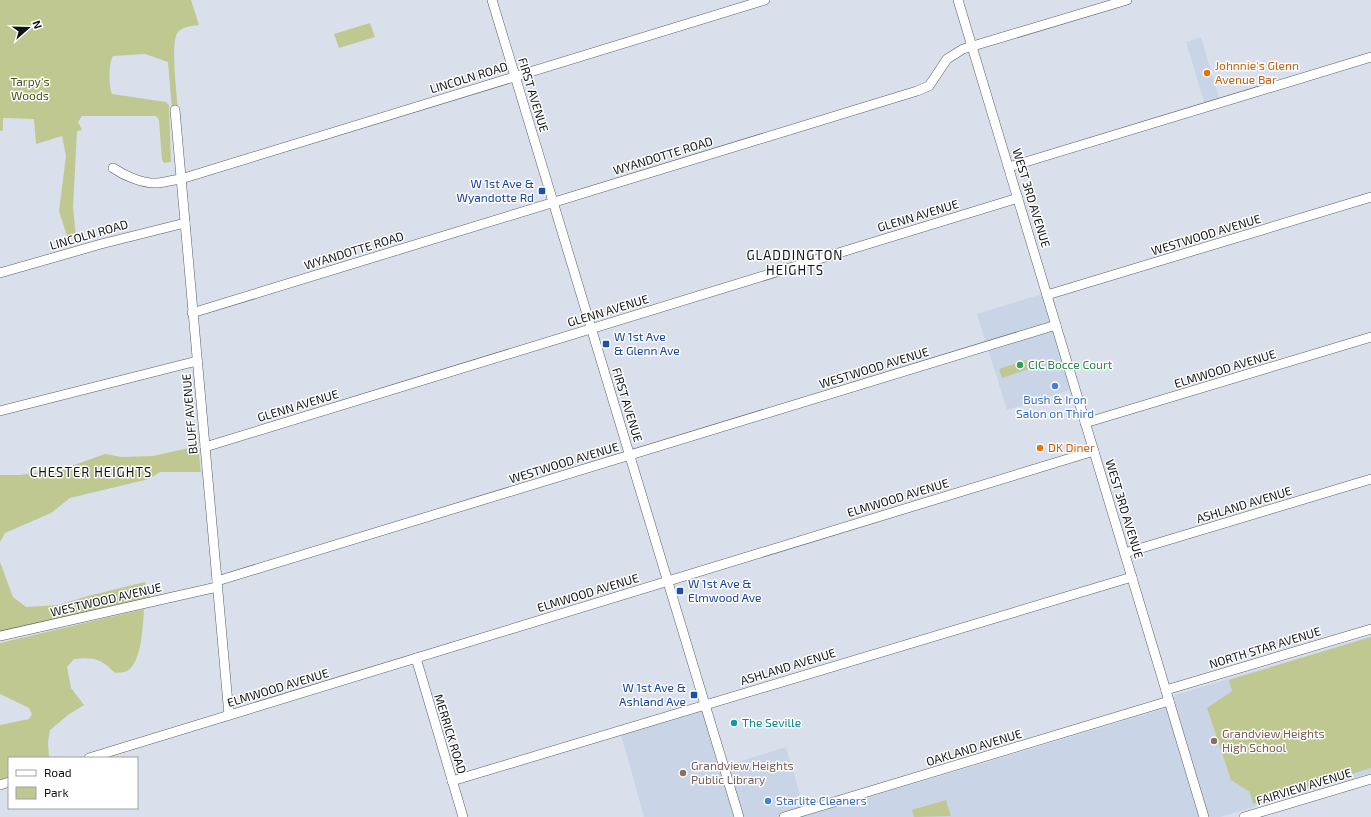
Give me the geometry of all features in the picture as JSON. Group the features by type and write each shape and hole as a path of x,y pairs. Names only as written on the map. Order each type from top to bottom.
{"street":[{"name":"FIRST AVENUE","path":"492,0 739,817"},
{"name":"LINCOLN ROAD","path":"113,168 130,177 143,181 157,183 181,179 765,0"},
{"name":"WEST 3RD AVENUE","path":"958,0 1204,817"},
{"name":"WYANDOTTE ROAD","path":"192,313 917,91 929,86 947,59 959,52 1127,0"},
{"path":"1009,167 1371,57"},
{"name":"BLUFF AVENUE","path":"175,110 229,715"},
{"name":"WESTWOOD AVENUE","path":"1047,295 1371,197"},
{"name":"GLENN AVENUE","path":"205,447 1018,198"},
{"name":"LINCOLN ROAD","path":"0,273 114,240 184,223"},
{"name":"WESTWOOD AVENUE","path":"0,636 217,584 629,455 1056,325"},
{"name":"ELMWOOD AVENUE","path":"1086,423 1371,337"},
{"path":"0,411 197,361"},
{"name":"ELMWOOD AVENUE","path":"91,757 1094,451"},
{"name":"ASHLAND AVENUE","path":"1125,553 1371,479"},
{"name":"ASHLAND AVENUE","path":"452,781 1132,577"},
{"name":"NORTH STAR AVENUE","path":"1166,690 1371,629"},
{"name":"MERRICK ROAD","path":"416,658 463,817"},
{"name":"OAKLAND AVENUE","path":"784,817 1170,702"},
{"name":"FAIRVIEW AVENUE","path":"1244,817 1371,779"}],"shaded area":[{"path":"1201,37 1220,101 1205,105 1186,42"},
{"path":"1045,293 1076,388 1007,410 977,314"},
{"name":"Grandview Heights High School","path":"1371,636 1371,773 1220,817 644,817 620,731 707,704 725,766 786,747 806,815 1163,709 1175,695"}],"green space":[{"name":"Tarpy's Woods","path":"0,0 191,0 199,25 180,30 176,37 174,46 178,110 172,110 168,62 145,54 113,56 110,64 112,94 166,102 169,105 171,162 164,163 162,160 159,120 156,116 82,116 78,122 82,130 77,131 73,208 76,237 68,239 59,211 66,156 62,136 36,144 34,119 3,118 3,130 0,131"},
{"path":"370,23 375,37 339,48 334,34"},
{"name":"CIC Bocce Court","path":"1026,360 1029,369 1002,378 999,369"},
{"path":"198,446 201,472 160,472 149,479 70,498 51,513 5,533 0,542 0,475 20,475 63,469 105,454 122,457 153,456"},
{"path":"0,562 13,597 26,607 58,605 145,582 150,597 0,633"},
{"path":"144,609 141,643 136,660 132,667 126,672 115,673 101,661 87,658 74,659 67,667 71,688 84,705 68,715 50,730 48,742 49,757 8,757 8,777 0,780 0,725 29,719 32,714 29,708 0,694 0,643"},
{"path":"1371,637 1371,768 1253,804 1250,792 1231,780 1207,708 1232,691 1229,680"},
{"path":"946,800 951,816 914,817 912,810"}],"place":[{"name":"Johnnie's Glenn Avenue Bar","path":"1207,73"},
{"name":"W 1st Ave & Wyandotte Rd","path":"542,191"},
{"name":"W 1st Ave & Glenn Ave","path":"606,344"},
{"name":"CIC Bocce Court","path":"1020,365"},
{"name":"Bush & Iron Salon on Third","path":"1055,386"},
{"name":"DK Diner","path":"1040,448"},
{"name":"W 1st Ave & Elmwood Ave","path":"680,591"},
{"name":"W 1st Ave & Ashland Ave","path":"694,695"},
{"name":"The Seville","path":"734,723"},
{"name":"Grandview Heights High School","path":"1214,741"},
{"name":"Grandview Heights Public Library","path":"683,773"},
{"name":"Starlite Cleaners","path":"768,801"}],"district":[{"name":"GLADDINGTON HEIGHTS","path":"795,262"},
{"name":"CHESTER HEIGHTS","path":"91,472"}]}
